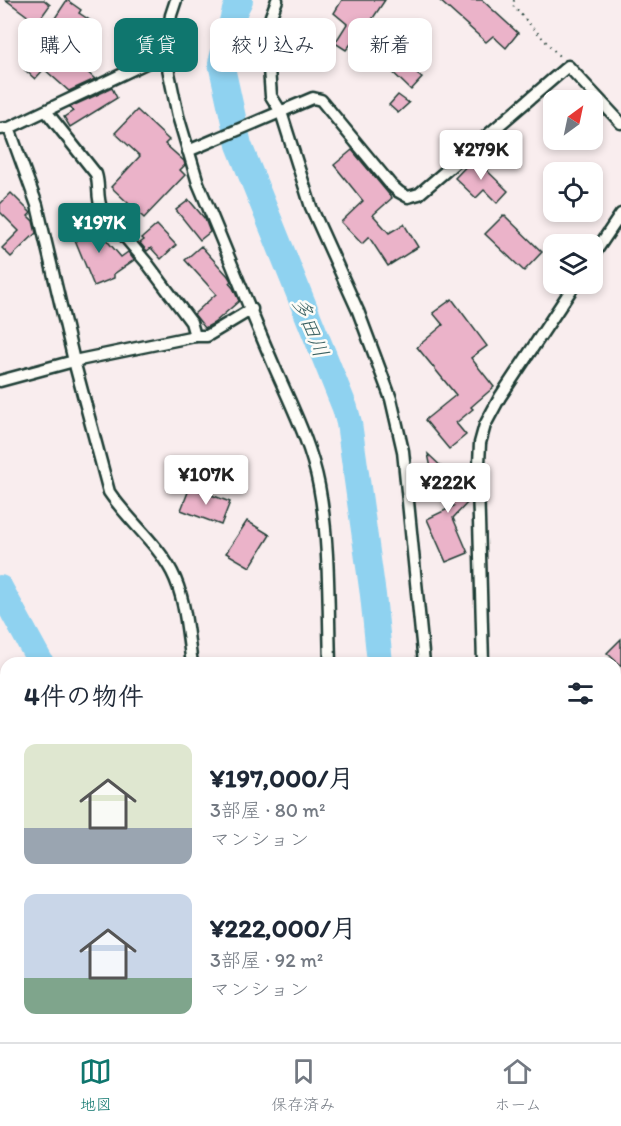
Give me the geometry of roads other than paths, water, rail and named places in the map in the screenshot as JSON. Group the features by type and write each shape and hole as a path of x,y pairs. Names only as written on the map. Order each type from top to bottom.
{"street":[{"path":"171,18 176,0"},
{"path":"277,0 271,16 268,55 271,96 311,207 358,311 391,399 403,450 423,657"},
{"path":"193,150 313,98 321,100 391,185 408,197 419,194 568,66 621,123"},
{"path":"127,72 46,111 4,128 37,205 74,361 109,492 154,546 172,573 181,598 191,657"},
{"path":"169,72 178,116 193,150 198,183 311,453 325,522 330,657"},
{"path":"46,111 96,174 99,182 99,203 102,210 147,263 191,322 195,336"},
{"path":"603,241 621,214"},
{"path":"483,657 478,483 480,443 484,425 568,294"},
{"path":"0,381 74,361 195,336 207,336 252,309"}],"waterway":[{"name":"多田川","path":"240,0 235,10 221,63 239,145 349,423 379,657"},
{"path":"0,588 38,657"}]}
